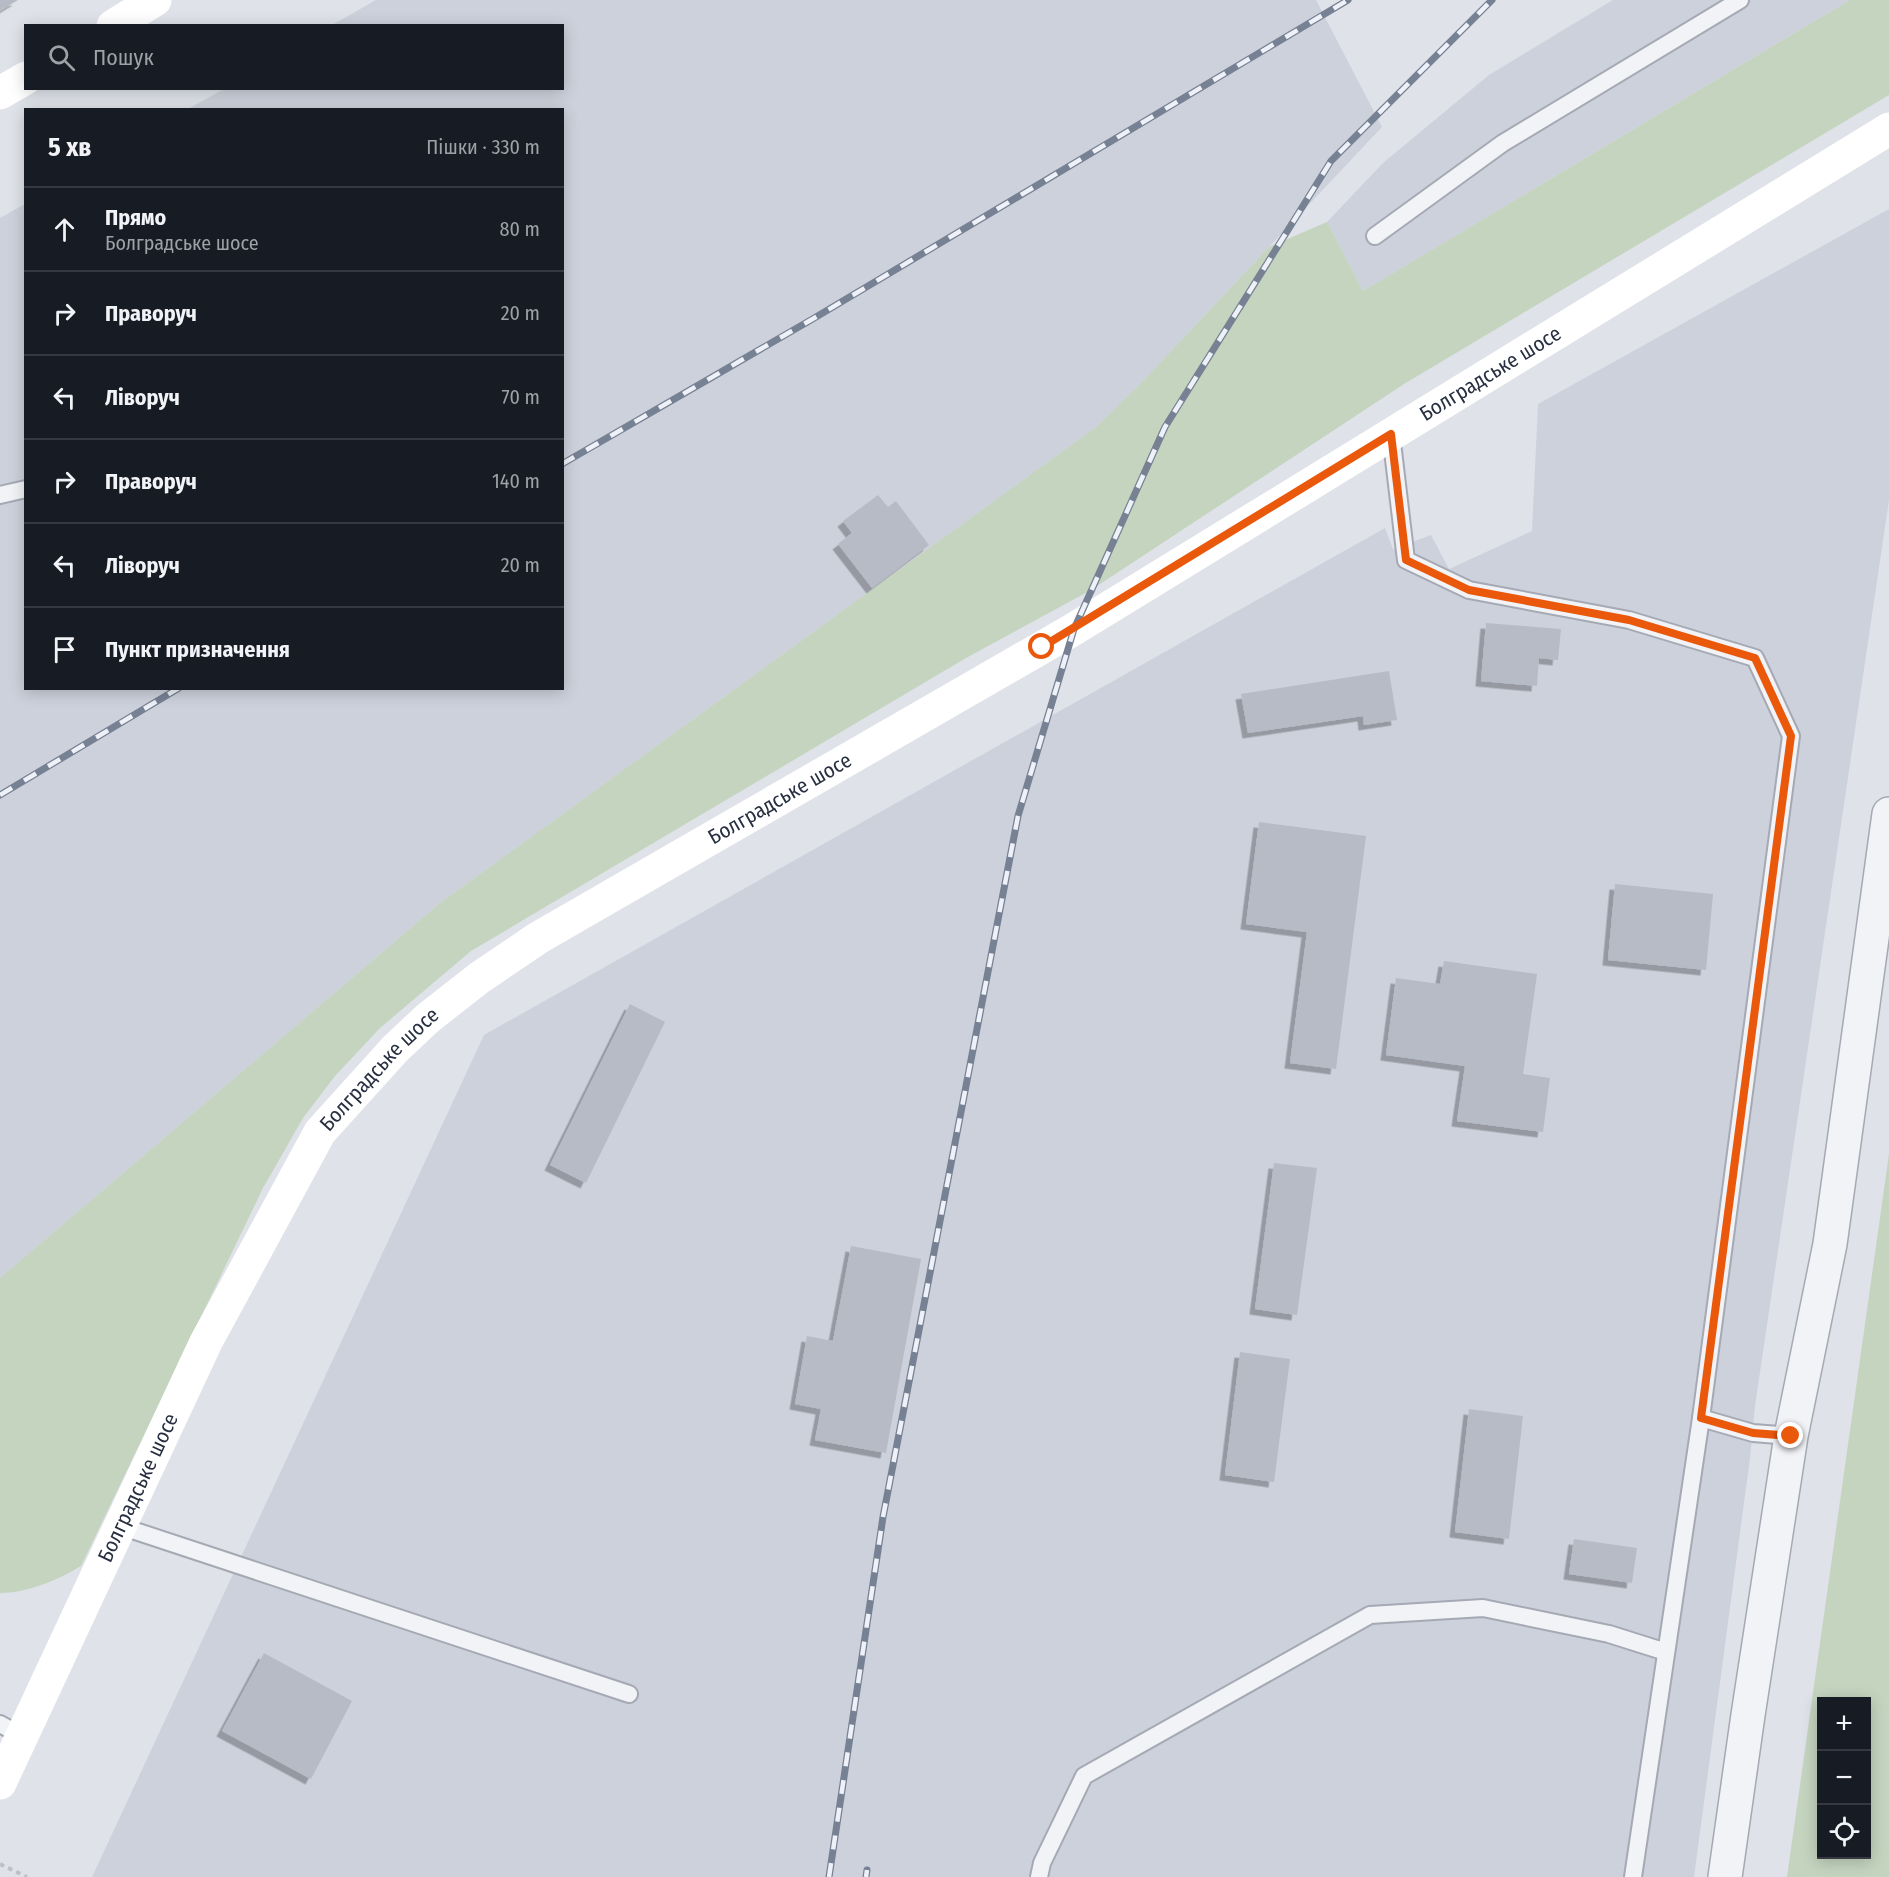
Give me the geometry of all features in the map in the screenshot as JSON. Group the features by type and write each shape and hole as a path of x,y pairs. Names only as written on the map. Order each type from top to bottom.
{"main road":[{"path":"116,24 155,0"},
{"path":"0,93 24,79"},
{"name":"Болградське шосе","path":"0,1783 11,1730 120,1526 206,1342 320,1132 394,1049 428,1018 479,978 538,938 1058,638 1889,129"}],"street":[{"path":"1725,1877 1791,1436 1830,1244 1889,814"}],"lane":[{"path":"1375,236 1503,142 1740,0"},
{"path":"1391,434 1406,560 1469,590 1629,620 1755,658 1791,736 1701,1418 1633,1877"},
{"path":"0,495 24,489"},
{"path":"1701,1418 1753,1433 1791,1436"},
{"path":"120,1526 628,1694"},
{"path":"1039,1877 1042,1863 1084,1776 1370,1615 1483,1608 1609,1634 1666,1652"}],"path":[{"path":"0,1864 27,1877"}],"shaded area":[{"path":"376,0 1316,0 1382,127 1142,382 1096,427 440,903 0,1278 0,218 24,205 24,690 564,690 564,108 190,108 222,90 564,90 564,24 334,24"},
{"path":"1613,0 1850,0 1363,291 1327,222 1383,163 1489,75"},
{"path":"1889,209 1889,500 1755,1406 1694,1877 92,1877 484,1035 1385,528 1393,549 1431,535 1449,569 1532,531 1538,404"}],"green space":[{"path":"1850,0 1889,0 1889,95 1404,384 1091,590 966,658 471,951 380,1028 335,1076 303,1118 263,1188 81,1566 42,1585 21,1591 0,1593 0,1278 440,903 1096,427 1142,382 1269,247 1327,222 1363,291"},
{"path":"1889,1154 1889,1877 1787,1877"}],"building":[{"path":"0,0 18,0 0,11"},
{"path":"878,495 888,507 896,501 929,545 872,588 838,544 852,533 843,521"},
{"path":"1486,623 1561,629 1558,660 1539,658 1537,686 1481,681"},
{"path":"1389,671 1397,720 1364,725 1363,716 1248,733 1241,694"},
{"path":"1259,822 1366,836 1336,1069 1290,1063 1307,932 1246,924"},
{"path":"1615,884 1713,894 1706,970 1608,960"},
{"path":"1444,961 1537,974 1523,1074 1550,1078 1543,1132 1457,1121 1465,1066 1386,1055 1396,978 1440,984"},
{"path":"630,1004 665,1022 586,1183 550,1165"},
{"path":"1274,1163 1317,1168 1297,1315 1255,1309"},
{"path":"851,1246 921,1259 886,1453 815,1440 821,1409 795,1404 807,1336 833,1341"},
{"path":"1240,1352 1290,1359 1274,1482 1225,1475"},
{"path":"1469,1409 1523,1416 1509,1539 1455,1532"},
{"path":"1574,1539 1637,1548 1632,1583 1569,1574"},
{"path":"264,1653 352,1701 311,1779 222,1731"}],"railway":[{"path":"564,463 816,317 1348,0"},
{"path":"829,1877 883,1517 1018,816 1074,629 1165,427 1331,161 1492,0"},
{"path":"0,795 176,690"},
{"path":"866,1877 867,1870"}],"route":[{"path":"1042,647 1391,434 1406,560 1469,590 1629,620 1755,658 1791,736 1701,1418 1753,1433 1791,1436"}]}
